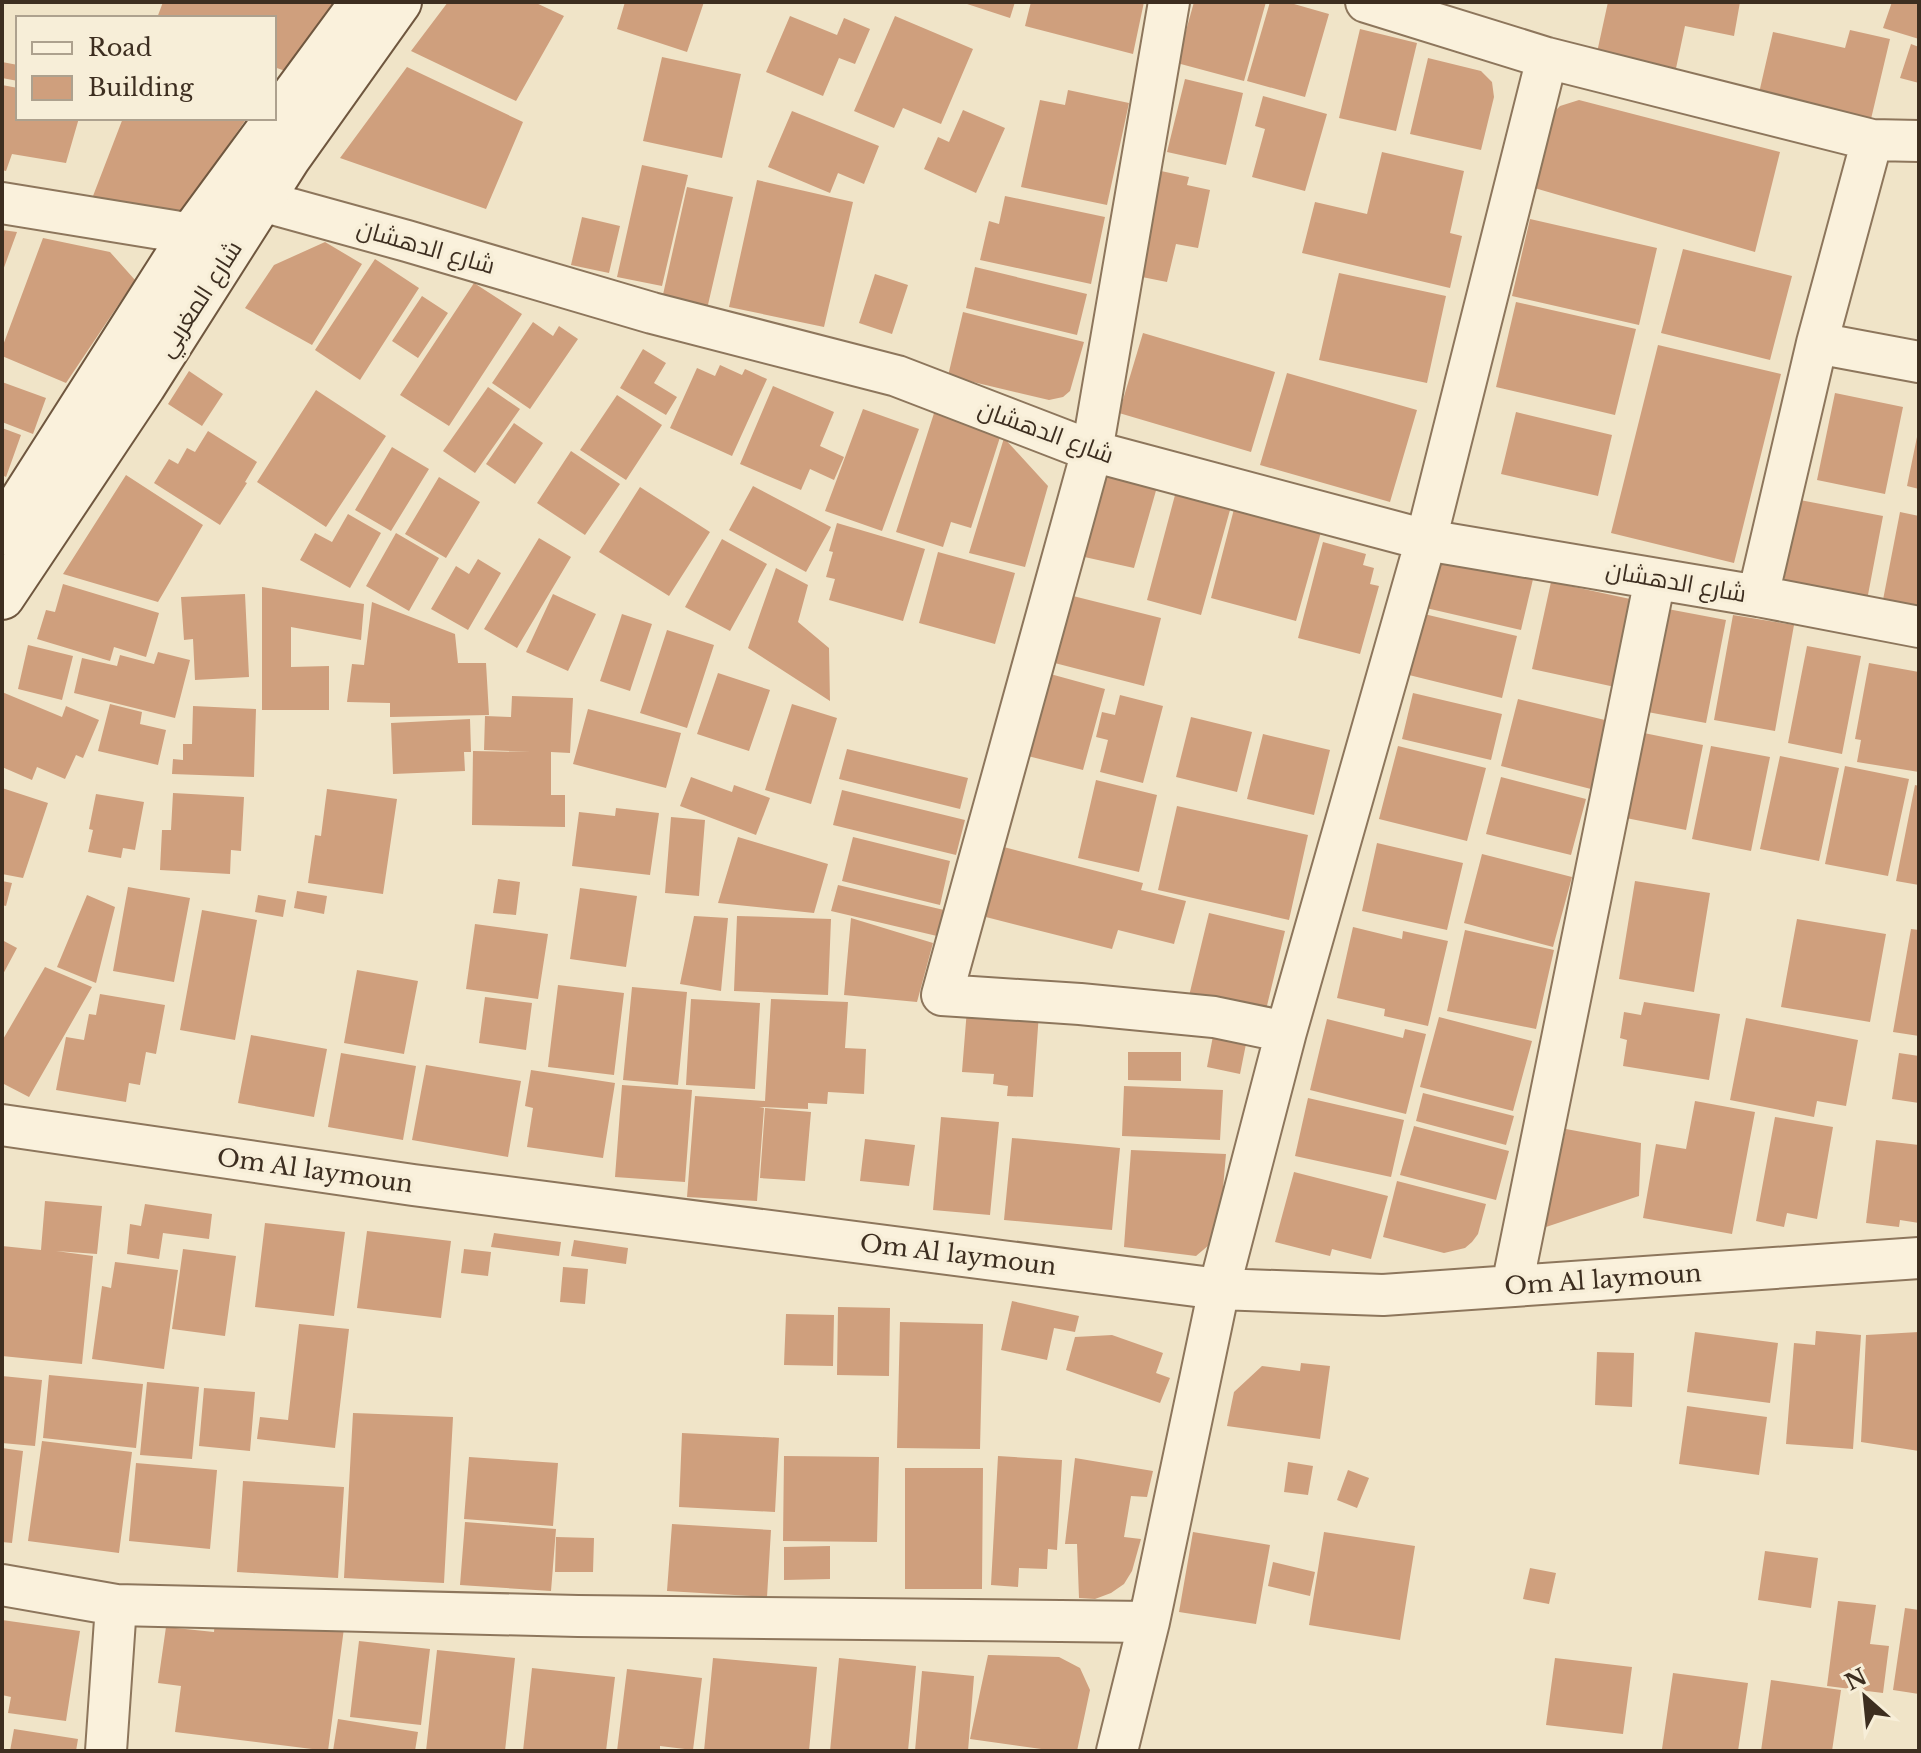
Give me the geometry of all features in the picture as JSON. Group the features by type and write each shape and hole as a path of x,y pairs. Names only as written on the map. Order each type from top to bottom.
{"main road":[{"name":"شارع المغربي","path":"2,532 192,234 363,2"},
{"name":"شارع المغربي","path":"2,597 143,386 288,158 399,2"}],"street":[{"path":"1169,2 1092,451 942,995 1214,1017 1286,1032"},
{"path":"1366,2 1547,58 1872,140 1919,141"},
{"path":"1117,1751 1149,1622 1219,1289 1286,1032 1426,540 1547,58"},
{"path":"1758,596 1817,343 1872,140"},
{"path":"2,203 192,234 262,201"},
{"name":"شارع الدهشان","path":"262,201 652,313 897,376 1092,451 1426,540 1758,596 1919,627"},
{"path":"1817,343 1919,362"},
{"path":"1512,1286 1655,579"},
{"name":"Om Al laymoun","path":"2,1125 413,1185 1219,1289 1383,1295 1919,1258"},
{"path":"2,1585 116,1605 578,1616 1149,1622"},
{"path":"106,1751 116,1605"}],"building":[{"path":"163,2 337,2 291,73 276,68 276,16 158,16"},
{"path":"448,2 534,2 564,16 516,101 411,51"},
{"path":"625,2 704,2 687,52 617,29"},
{"path":"961,2 1015,2 1010,18"},
{"path":"1031,2 1144,2 1133,54 1025,26"},
{"path":"1194,2 1266,2 1244,81 1177,63"},
{"path":"1270,2 1287,2 1329,14 1305,97 1247,81"},
{"path":"1608,2 1740,2 1734,36 1685,26 1675,73 1596,57"},
{"path":"1892,2 1919,2 1919,39 1883,28"},
{"path":"790,16 837,35 844,18 870,29 855,64 839,58 823,96 766,72"},
{"path":"895,16 973,49 941,124 903,108 894,128 854,111"},
{"path":"1360,29 1417,43 1396,131 1339,118"},
{"path":"1850,30 1890,39 1871,119 1759,93 1773,32 1845,48"},
{"path":"1911,44 1919,47 1919,83 1900,78"},
{"path":"662,57 741,74 722,158 643,141"},
{"path":"1428,58 1481,71 1492,82 1494,97 1481,150 1410,134"},
{"path":"2,62 16,65 16,81 2,78"},
{"path":"407,67 523,122 486,209 340,158"},
{"path":"1185,79 1243,93 1226,165 1167,152"},
{"path":"2,85 16,88 16,120 78,120 66,163 12,154 6,171 2,170"},
{"path":"1068,90 1129,103 1107,205 1021,187 1040,100 1065,105"},
{"path":"1263,96 1327,114 1305,191 1252,177 1265,129 1255,126"},
{"path":"1579,100 1780,152 1755,252 1531,187 1552,114 1560,106"},
{"path":"963,110 1005,128 976,193 924,169 938,137 949,142"},
{"path":"792,111 879,146 864,184 838,173 830,193 768,167"},
{"path":"122,120 246,120 175,221 93,196"},
{"path":"1382,152 1464,171 1450,233 1462,236 1450,288 1302,253 1315,202 1367,214"},
{"path":"642,165 688,175 662,286 617,277"},
{"path":"1161,171 1189,177 1187,185 1210,190 1198,248 1176,244 1167,282 1137,276"},
{"path":"757,180 853,202 824,327 729,307"},
{"path":"687,187 733,197 707,309 662,299"},
{"path":"1005,196 1105,217 1091,284 980,260 989,221 999,224"},
{"path":"582,217 620,226 609,273 571,265"},
{"path":"1530,219 1657,248 1639,325 1512,296"},
{"path":"2,230 17,232 2,273"},
{"path":"43,238 110,252 135,280 66,383 2,356 2,348"},
{"path":"325,242 362,264 312,345 245,308 274,265"},
{"path":"1683,249 1792,276 1770,360 1661,333"},
{"path":"375,259 419,288 360,380 315,350"},
{"path":"975,267 1087,294 1077,335 966,308"},
{"path":"1339,273 1446,296 1427,383 1319,360"},
{"path":"875,274 908,285 892,334 859,323"},
{"path":"474,283 522,314 449,426 400,395"},
{"path":"422,296 448,313 418,358 392,341"},
{"path":"1516,302 1636,329 1615,415 1496,387"},
{"path":"963,312 1084,342 1070,391 1063,397 1049,400 948,376"},
{"path":"533,322 553,336 559,326 578,339 530,409 492,383"},
{"path":"1143,333 1275,372 1251,452 1119,413"},
{"path":"1658,345 1781,374 1734,563 1611,533"},
{"path":"643,349 666,363 654,383 677,397 666,415 620,388"},
{"path":"720,365 742,375 745,369 767,379 732,456 670,428 697,368 715,376"},
{"path":"189,371 223,394 202,426 168,404"},
{"path":"1287,373 1417,410 1390,502 1260,465"},
{"path":"2,382 46,398 33,434 2,422"},
{"path":"773,386 834,412 820,446 844,457 834,480 810,469 801,490 740,464"},
{"path":"488,387 520,409 475,473 443,451"},
{"path":"316,390 386,436 326,527 257,482"},
{"path":"1835,393 1903,407 1885,494 1817,480"},
{"path":"617,395 662,425 626,480 580,450"},
{"path":"863,409 919,429 882,531 825,511"},
{"path":"935,410 1002,431 971,528 951,522 943,547 896,532"},
{"path":"1516,412 1612,435 1598,496 1501,474"},
{"path":"514,423 543,443 515,484 486,464"},
{"path":"2,428 21,435 6,477 2,475"},
{"path":"208,431 257,462 220,525 154,483 169,459 178,464 187,448 195,452"},
{"path":"1919,432 1919,489 1907,486"},
{"path":"1004,438 1048,486 1025,567 969,553"},
{"path":"392,447 429,469 391,531 355,510"},
{"path":"571,451 620,484 585,535 537,503"},
{"path":"126,475 203,525 158,602 63,574"},
{"path":"1110,475 1157,487 1134,568 1071,554 1080,511"},
{"path":"439,477 480,502 446,558 405,534"},
{"path":"753,486 831,527 806,572 729,530"},
{"path":"640,487 710,532 669,596 599,552"},
{"path":"1175,495 1230,510 1201,615 1147,600"},
{"path":"1800,500 1883,516 1867,600 1783,585"},
{"path":"1234,509 1321,532 1296,621 1211,598"},
{"path":"1900,512 1919,516 1919,612 1882,605"},
{"path":"348,514 381,533 350,588 300,560 315,533 332,542"},
{"path":"837,523 925,549 903,621 829,600 835,579 826,577"},
{"path":"396,533 439,558 409,611 366,586"},
{"path":"539,538 571,557 517,648 484,629"},
{"path":"722,539 767,564 730,631 685,607"},
{"path":"1323,542 1366,554 1363,565 1374,568 1370,584 1379,586 1360,654 1298,638"},
{"path":"938,552 1015,573 995,644 919,623"},
{"path":"1439,553 1534,575 1521,630 1426,608"},
{"path":"478,559 501,573 468,630 431,609 456,566 469,574"},
{"path":"776,568 808,585 798,622 829,648 830,701 748,648"},
{"path":"1551,582 1635,600 1615,687 1532,669"},
{"path":"63,584 159,613 146,657 114,647 110,661 37,639 46,610 55,612"},
{"path":"262,587 364,604 361,640 291,627 291,667 329,666 329,710 262,710"},
{"path":"1061,593 1161,618 1144,686 1043,660"},
{"path":"245,594 249,677 195,680 193,639 184,640 181,597"},
{"path":"553,594 596,614 568,671 526,652"},
{"path":"372,602 455,634 458,663 486,663 489,715 390,717 390,703 347,702 352,664 364,665"},
{"path":"1657,607 1726,620 1706,723 1637,710"},
{"path":"622,614 652,624 630,691 600,681"},
{"path":"1424,614 1517,636 1502,698 1409,675"},
{"path":"1733,615 1794,625 1775,731 1714,720"},
{"path":"667,630 714,645 687,728 640,713"},
{"path":"28,645 73,656 62,700 18,689"},
{"path":"1807,646 1861,656 1842,754 1788,743"},
{"path":"158,652 190,660 175,718 74,693 82,658 117,666 120,655 154,664"},
{"path":"1869,663 1919,672 1919,772 1857,762 1861,740 1855,739"},
{"path":"1043,672 1105,689 1083,770 1020,754"},
{"path":"718,673 770,690 749,751 697,734"},
{"path":"2,692 62,717 66,706 99,720 83,758 76,755 65,779 37,767 32,780 2,767"},
{"path":"1413,693 1502,714 1491,760 1402,739"},
{"path":"1120,695 1163,706 1143,783 1100,772 1108,740 1096,737 1102,712 1115,715"},
{"path":"512,696 573,698 570,753 551,752 551,795 565,795 565,827 472,825 473,751 531,752 484,750 485,716 511,717"},
{"path":"1518,699 1609,721 1591,789 1501,766"},
{"path":"110,704 142,712 140,724 166,730 158,765 98,751"},
{"path":"792,704 837,718 811,804 765,790"},
{"path":"193,706 256,709 254,777 172,774 173,759 183,760 183,744 192,744"},
{"path":"588,709 681,733 666,788 573,764"},
{"path":"1191,717 1252,732 1237,792 1176,777"},
{"path":"470,719 471,752 464,752 465,771 393,774 391,723"},
{"path":"1634,731 1703,745 1686,830 1616,816"},
{"path":"1263,734 1330,750 1314,815 1247,799"},
{"path":"1398,746 1486,768 1467,841 1379,819"},
{"path":"1711,746 1770,757 1751,851 1692,839"},
{"path":"847,749 968,778 960,809 839,779"},
{"path":"1780,756 1839,768 1819,861 1760,849"},
{"path":"1845,766 1909,779 1888,876 1825,864"},
{"path":"691,777 732,792 734,785 770,798 756,835 680,806"},
{"path":"1501,777 1586,799 1571,855 1486,834"},
{"path":"1096,780 1157,795 1139,872 1078,858"},
{"path":"1915,785 1919,786 1919,885 1896,881"},
{"path":"2,788 48,803 23,878 2,874"},
{"path":"327,789 397,799 383,894 308,883 315,835 321,836"},
{"path":"842,790 965,820 956,855 833,825"},
{"path":"173,793 244,797 241,851 231,850 230,874 160,870 162,830 171,830"},
{"path":"96,794 144,802 135,850 123,848 121,858 88,852"},
{"path":"1177,806 1308,835 1289,920 1158,890"},
{"path":"616,808 659,813 650,875 572,866 579,812 615,816"},
{"path":"671,817 705,820 699,896 665,893"},
{"path":"738,837 828,864 814,913 718,903"},
{"path":"853,837 950,861 940,905 842,881"},
{"path":"1377,843 1463,863 1447,930 1362,911"},
{"path":"996,845 1143,883 1141,890 1186,901 1174,944 1118,930 1112,949 978,915"},
{"path":"1482,854 1572,877 1553,947 1464,923"},
{"path":"498,879 520,882 516,915 493,913"},
{"path":"2,881 12,883 6,906 2,905"},
{"path":"1635,881 1710,893 1694,992 1619,979"},
{"path":"838,885 944,910 937,936 831,911"},
{"path":"128,887 190,898 174,982 113,971"},
{"path":"580,888 637,896 626,967 570,959"},
{"path":"297,891 327,896 324,914 294,908"},
{"path":"87,895 115,907 96,983 57,967"},
{"path":"258,895 286,900 283,917 255,912"},
{"path":"202,910 257,920 235,1040 180,1030"},
{"path":"1209,913 1285,931 1265,1014 1189,996"},
{"path":"694,916 728,918 721,991 680,984"},
{"path":"737,916 831,919 828,995 734,991"},
{"path":"851,918 933,943 917,1002 844,995"},
{"path":"1797,919 1886,934 1870,1022 1781,1007"},
{"path":"475,924 548,934 538,999 466,989"},
{"path":"1353,927 1402,939 1403,931 1448,941 1428,1026 1384,1016 1385,1009 1337,998"},
{"path":"1911,929 1919,930 1919,1036 1893,1032"},
{"path":"1465,930 1554,950 1536,1029 1447,1011"},
{"path":"2,940 17,948 2,976"},
{"path":"45,967 92,987 29,1097 2,1083 2,1041"},
{"path":"357,970 418,981 404,1054 344,1043"},
{"path":"558,985 624,993 614,1075 548,1067"},
{"path":"632,987 687,992 678,1085 623,1080"},
{"path":"100,994 165,1005 156,1054 146,1052 140,1085 129,1083 126,1102 56,1090 66,1037 84,1040 89,1014 96,1015"},
{"path":"485,997 532,1003 526,1050 479,1043"},
{"path":"691,999 760,1003 755,1089 686,1085"},
{"path":"771,999 848,1002 845,1048 866,1049 864,1094 828,1092 827,1104 808,1103 808,1109 759,1107 764,1108 757,1201 687,1197 695,1096 765,1101"},
{"path":"1644,1002 1720,1014 1709,1080 1623,1066 1627,1040 1620,1038 1624,1012 1641,1015"},
{"path":"967,1009 1039,1013 1033,1097 1007,1096 1008,1086 993,1084 994,1074 962,1072"},
{"path":"1439,1017 1532,1041 1513,1111 1420,1087"},
{"path":"1746,1018 1858,1040 1846,1106 1817,1101 1814,1117 1730,1100"},
{"path":"1327,1019 1403,1038 1405,1029 1426,1034 1406,1114 1310,1090"},
{"path":"251,1035 327,1049 314,1117 238,1103"},
{"path":"1213,1036 1246,1044 1240,1074 1207,1067"},
{"path":"1128,1052 1181,1052 1181,1081 1128,1080"},
{"path":"341,1053 416,1066 403,1140 328,1127"},
{"path":"1899,1053 1919,1056 1919,1103 1892,1099"},
{"path":"426,1065 521,1081 508,1157 412,1140"},
{"path":"531,1070 615,1083 603,1158 527,1147 533,1108 525,1106"},
{"path":"622,1085 692,1090 685,1182 615,1177"},
{"path":"1124,1086 1223,1090 1220,1140 1122,1136"},
{"path":"1423,1093 1514,1116 1506,1145 1416,1121"},
{"path":"1308,1098 1404,1120 1391,1177 1295,1156"},
{"path":"1695,1101 1755,1112 1732,1234 1643,1218 1656,1144 1686,1149"},
{"path":"765,1108 811,1112 805,1181 760,1178"},
{"path":"941,1117 999,1122 990,1215 933,1210"},
{"path":"1775,1117 1833,1127 1817,1219 1787,1213 1784,1227 1756,1221"},
{"path":"1414,1126 1509,1151 1496,1200 1400,1175"},
{"path":"1566,1129 1641,1143 1639,1196 1543,1228"},
{"path":"1012,1138 1120,1148 1112,1230 1004,1220"},
{"path":"865,1139 915,1145 909,1186 860,1181"},
{"path":"1876,1140 1919,1145 1919,1223 1900,1220 1899,1227 1866,1223"},
{"path":"1131,1150 1226,1154 1221,1211 1209,1245 1196,1256 1124,1247"},
{"path":"1294,1172 1388,1196 1371,1259 1332,1249 1330,1256 1275,1242"},
{"path":"1397,1181 1486,1204 1478,1234 1465,1248 1444,1253 1383,1237"},
{"path":"45,1201 102,1206 97,1254 56,1251 93,1256 82,1364 2,1356 2,1246 41,1250"},
{"path":"145,1204 212,1214 209,1239 163,1233 159,1259 127,1254 130,1224 141,1226"},
{"path":"265,1223 345,1232 334,1316 255,1307"},
{"path":"367,1231 451,1241 441,1318 357,1308"},
{"path":"494,1233 561,1242 559,1256 491,1247"},
{"path":"574,1240 628,1248 626,1264 571,1256"},
{"path":"183,1249 236,1256 225,1336 172,1329"},
{"path":"464,1249 491,1252 488,1276 461,1273"},
{"path":"115,1262 178,1270 164,1369 92,1359 102,1286 111,1288"},
{"path":"563,1267 588,1269 585,1304 560,1302"},
{"path":"1012,1301 1079,1316 1075,1332 1054,1328 1047,1360 1001,1350"},
{"path":"838,1307 890,1308 889,1376 837,1375"},
{"path":"786,1314 834,1315 833,1366 784,1365"},
{"path":"900,1322 983,1324 980,1449 897,1448"},
{"path":"299,1324 349,1329 335,1448 257,1439 260,1417 288,1420"},
{"path":"1816,1331 1861,1335 1853,1449 1786,1444 1794,1343 1815,1345"},
{"path":"1695,1332 1778,1343 1770,1403 1687,1392"},
{"path":"1919,1332 1919,1451 1861,1442 1866,1335"},
{"path":"1112,1335 1163,1353 1156,1373 1170,1378 1160,1403 1066,1370 1075,1337"},
{"path":"1597,1352 1634,1353 1632,1407 1595,1405"},
{"path":"1301,1363 1330,1366 1320,1439 1227,1426 1234,1392 1262,1366 1300,1371"},
{"path":"49,1375 143,1384 136,1448 43,1438"},
{"path":"2,1376 42,1380 35,1446 2,1443"},
{"path":"147,1382 199,1387 192,1459 140,1455"},
{"path":"204,1388 255,1392 250,1451 199,1446"},
{"path":"1687,1406 1767,1417 1759,1475 1679,1464"},
{"path":"353,1413 453,1417 444,1583 344,1578"},
{"path":"682,1433 779,1438 775,1512 679,1507"},
{"path":"42,1441 132,1452 119,1553 28,1541"},
{"path":"2,1448 23,1451 12,1543 2,1542"},
{"path":"784,1456 879,1457 877,1542 783,1541"},
{"path":"998,1456 1062,1460 1057,1550 1048,1549 1047,1569 1019,1568 1018,1587 991,1585"},
{"path":"469,1457 558,1463 553,1526 464,1519"},
{"path":"1075,1458 1153,1471 1147,1497 1131,1496 1124,1537 1141,1539 1132,1571 1124,1584 1095,1599 1079,1598 1077,1544 1065,1544"},
{"path":"1288,1462 1313,1466 1308,1495 1284,1492"},
{"path":"136,1463 217,1470 210,1549 129,1541"},
{"path":"905,1468 983,1468 982,1589 905,1589"},
{"path":"1348,1470 1369,1478 1357,1508 1337,1500"},
{"path":"243,1481 344,1487 338,1578 237,1572"},
{"path":"465,1522 556,1529 551,1591 460,1585"},
{"path":"672,1524 771,1530 767,1597 667,1591"},
{"path":"1193,1532 1270,1545 1256,1624 1179,1612"},
{"path":"1324,1532 1415,1546 1400,1640 1309,1625"},
{"path":"556,1537 594,1538 593,1572 555,1572"},
{"path":"830,1546 830,1579 784,1580 784,1547"},
{"path":"1765,1551 1818,1558 1811,1608 1758,1600"},
{"path":"1273,1562 1315,1572 1310,1596 1268,1586"},
{"path":"1530,1568 1556,1573 1549,1604 1523,1599"},
{"path":"1838,1601 1876,1605 1870,1644 1889,1646 1883,1693 1827,1686"},
{"path":"1905,1608 1919,1610 1919,1694 1893,1690"},
{"path":"2,1620 80,1631 66,1721 8,1713 11,1697 2,1695"},
{"path":"215,1620 305,1631 306,1623 344,1628 328,1751 175,1732 181,1686 158,1683 166,1627 214,1632"},
{"path":"359,1641 430,1649 421,1725 350,1717"},
{"path":"437,1650 515,1658 505,1751 426,1751"},
{"path":"988,1655 1059,1657 1080,1668 1090,1690 1077,1751 970,1739"},
{"path":"713,1658 817,1667 809,1751 704,1751"},
{"path":"839,1658 916,1666 908,1751 830,1751"},
{"path":"1555,1658 1632,1667 1623,1734 1546,1725"},
{"path":"532,1668 615,1677 606,1751 523,1751"},
{"path":"627,1669 702,1678 693,1750 660,1746 660,1751 617,1751"},
{"path":"922,1671 974,1676 968,1751 915,1751"},
{"path":"1673,1673 1748,1683 1738,1751 1662,1749"},
{"path":"1771,1680 1841,1690 1832,1751 1761,1751"},
{"path":"338,1719 418,1732 415,1751 333,1751"},
{"path":"14,1729 78,1739 76,1751 10,1751"}]}
